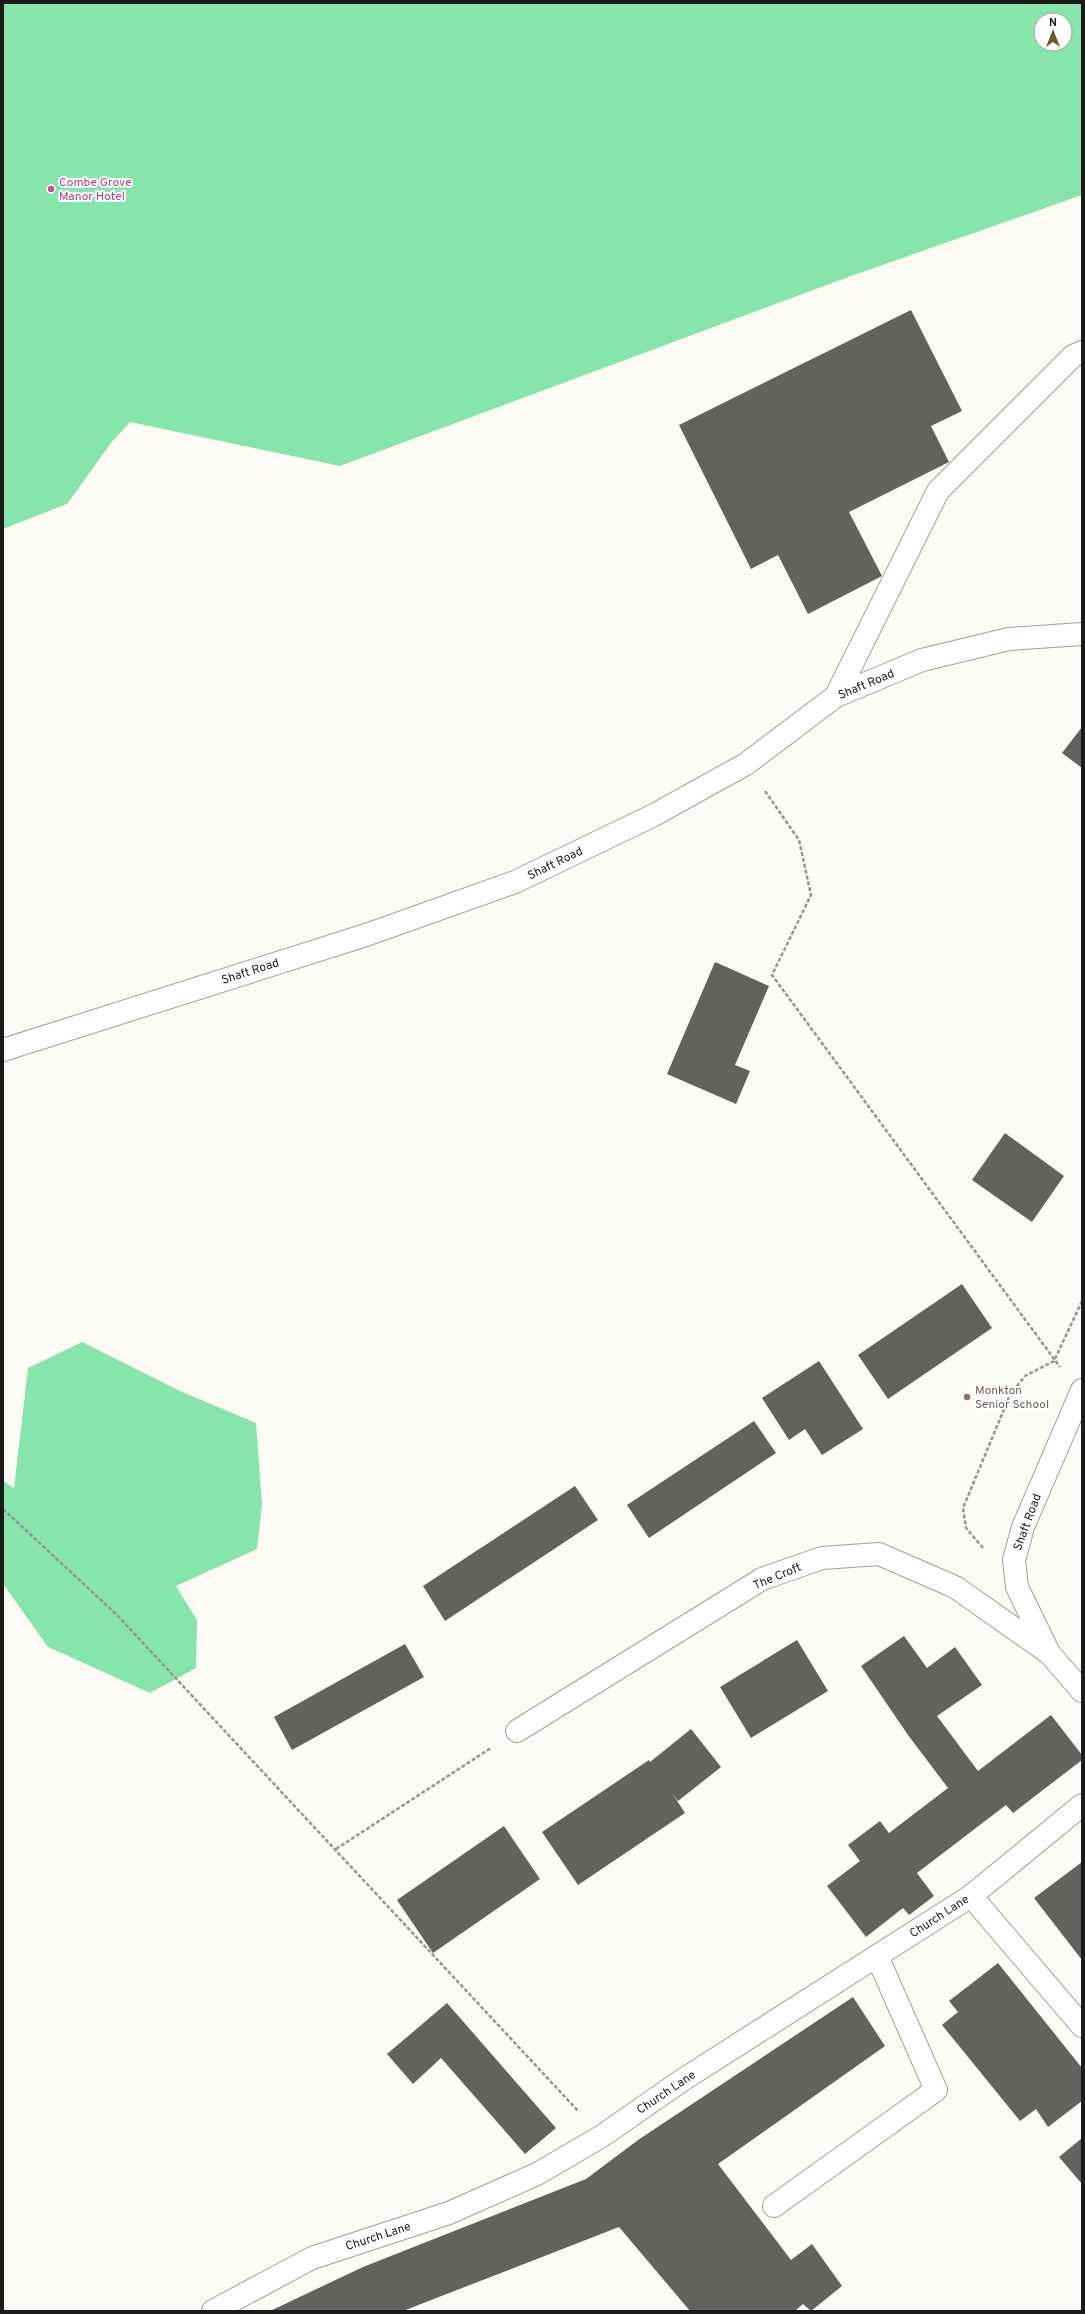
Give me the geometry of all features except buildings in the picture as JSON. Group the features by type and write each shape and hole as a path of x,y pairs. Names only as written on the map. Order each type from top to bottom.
{"street":[{"path":"836,696 938,491 1073,356 1082,352"},
{"name":"Shaft Road","path":"3,1050 366,935 515,882 654,814 746,764 836,696 922,660 1009,639 1082,634"},
{"name":"Shaft Road","path":"1082,1390 1023,1527 1014,1560 1018,1587 1048,1653 1082,1691"},
{"name":"The Croft","path":"517,1731 762,1579 822,1558 879,1554 955,1587 1048,1653"},
{"name":"Church Lane","path":"213,2311 312,2258 449,2213 537,2174 602,2136 681,2081 971,1896 1082,1805"},
{"path":"971,1896 1082,2026"},
{"path":"774,2206 936,2090 877,1956"}],"path":[{"path":"746,764 799,840 811,895 772,975 1054,1362 1065,1372"},
{"path":"1018,1587 966,1528 963,1508 1010,1395 1025,1376 1054,1362 1082,1301"},
{"path":"3,1509 116,1614 602,2136"},
{"path":"336,1849 517,1731"}],"green space":[{"path":"3,3 1082,3 1082,195 851,276 340,466 130,422 111,443 67,504 3,529"},
{"path":"82,1342 180,1391 256,1423 262,1504 257,1549 176,1586 197,1620 196,1668 150,1693 48,1647 3,1584 3,1481 14,1488 28,1368"}],"place":[{"name":"Combe Grove Manor Hotel","path":"51,189"},
{"name":"Monkton Senior School","path":"967,1397"}]}
